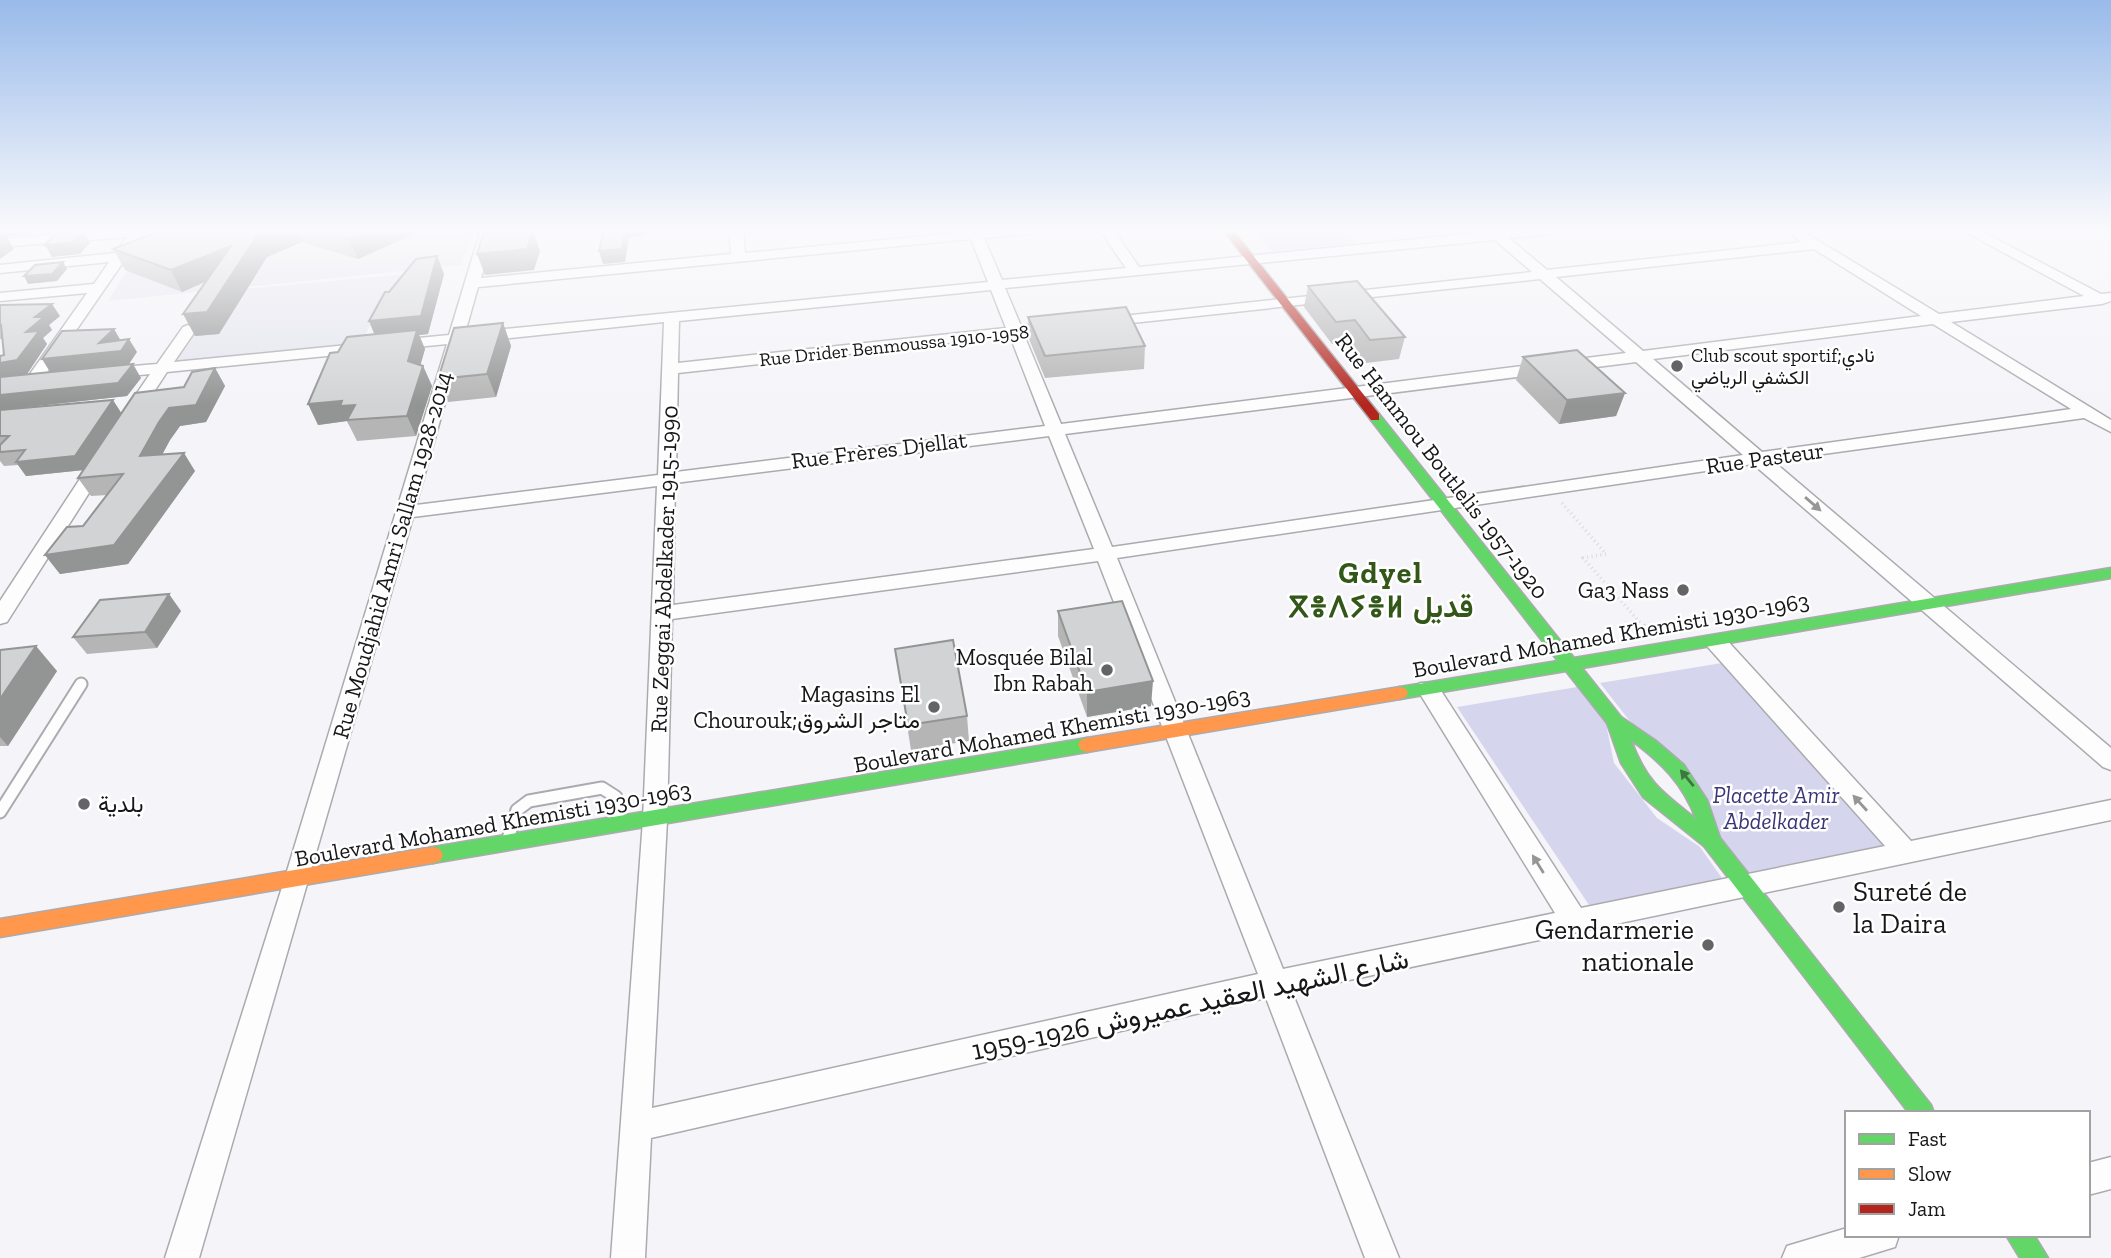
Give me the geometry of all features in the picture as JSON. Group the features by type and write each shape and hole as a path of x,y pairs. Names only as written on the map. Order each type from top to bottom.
{"main road":[{"name":"Rue Hammou Boutlelis 1957-1920","path":"1273,288 1615,721"},
{"name":"Boulevard Mohamed Khemisti 1930-1963","path":"0,928 296,881 2111,573"},
{"path":"1615,721 1626,760 1643,787 1668,811 1711,841 1921,1111"},
{"path":"1615,721 1671,758 1697,790 1707,818 1711,841"},
{"path":"2020,1237 2036,1258"}],"street":[{"path":"0,297 96,288"},
{"path":"59,378 28,381 96,288"},
{"name":"Rue Moudjahid Amri Sallam 1928-2014","path":"182,1258 471,288"},
{"path":"97,374 979,288"},
{"path":"997,288 1177,732 1382,1258"},
{"name":"Rue Drider Benmoussa 1910-1958","path":"670,369 1422,288"},
{"path":"1559,288 2111,761"},
{"path":"1885,288 2111,427"},
{"path":"2083,288 2107,300"},
{"name":"Rue Frères Djellat","path":"405,512 1354,390 2107,300"},
{"name":"Rue Zeggai Abdelkader 1915-1990","path":"628,1258 655,820 672,318"},
{"path":"124,425 188,330"},
{"path":"111,406 138,403"},
{"name":"Rue Pasteur","path":"663,613 1104,554 1443,502 2088,412"},
{"path":"0,617 109,448"},
{"path":"1715,641 1906,853"},
{"path":"1427,689 1575,922"},
{"name":"شارع الشهيد العقيد عميروش 1926-1959","path":"634,1127 1276,983 2111,810"},
{"path":"2090,1178 2111,1173"},
{"path":"1799,1258 1876,1237"}],"lane":[{"path":"0,812 81,684"},
{"path":"506,845 517,810 529,801 601,788 616,797 620,826"}],"path":[{"path":"1548,488 1606,554 1583,558 1664,649"}],"shaded area":[{"path":"116,288 239,288 108,301"},
{"path":"257,288 403,288 376,313 361,344 172,362 221,291"}],"green space":[{"name":"Placette Amir Abdelkader","path":"1728,662 1896,848 1752,877 1600,683"},
{"name":"Placette Amir Abdelkader","path":"1577,687 1605,719 1614,763 1657,818 1700,847 1724,881 1589,905 1457,707"}],"building":[{"path":"202,288 223,288 207,312 183,314"},
{"path":"393,288 429,288 421,316 369,321 385,292"},
{"path":"1309,288 1363,288 1405,337 1370,340 1355,320 1336,322"},
{"path":"52,304 35,317 44,317 26,332 39,331 17,360 0,363 0,356 4,355 0,305"},
{"path":"1126,307 1145,346 1045,356 1028,317"},
{"path":"503,323 487,374 438,379 454,328"},
{"path":"114,329 99,343 129,339 121,351 42,359 62,331"},
{"path":"417,330 408,361 423,366 407,416 347,420 355,405 340,406 342,401 308,404 330,353 338,352 347,337"},
{"path":"1577,350 1625,393 1567,400 1523,357"},
{"path":"133,364 118,383 0,395 0,377"},
{"path":"215,368 196,405 169,408 159,422 140,456 184,453 114,545 45,555 67,527 83,526 123,474 78,478 135,393 184,387 192,372"},
{"path":"113,400 75,456 16,462 25,450 0,452 0,445 9,436 0,436 0,410"},
{"path":"169,594 145,632 73,637 100,600"},
{"name":"Mosquée Bilal Ibn Rabah","path":"1122,601 1153,681 1087,692 1058,611"},
{"name":"Magasins El Chourouk;متاجر الشروق","path":"953,640 967,716 908,725 895,649"},
{"path":"36,646 0,699 0,650"}],"traffic: fast":[{"path":"1375,417 1615,721 1650,745 1678,770 1698,800 1711,841"},
{"path":"1400,693 2111,573"},
{"path":"1615,721 1630,763 1649,792 1711,841 1921,1111"},
{"path":"433,855 1087,745"},
{"path":"2020,1237 2036,1258"}],"traffic: slow":[{"path":"1087,745 1400,693"},
{"path":"0,928 433,855"}],"traffic: jam":[{"path":"1273,288 1375,417"}],"place":[{"name":"Club scout sportif;نادي الكشفي الرياضي","path":"1677,366"},
{"name":"Ga3 Nass","path":"1683,590"},
{"name":"Mosquée Bilal Ibn Rabah","path":"1107,670"},
{"name":"Magasins El Chourouk;متاجر الشروق","path":"934,707"},
{"name":"بلدية","path":"84,804"},
{"name":"Sureté de la Daira","path":"1839,907"},
{"name":"Gendarmerie nationale","path":"1708,945"}],"district":[{"name":"Gdyel ⴳⴻⴷⵢⴻⵍ قديل","path":"1381,590"}]}
